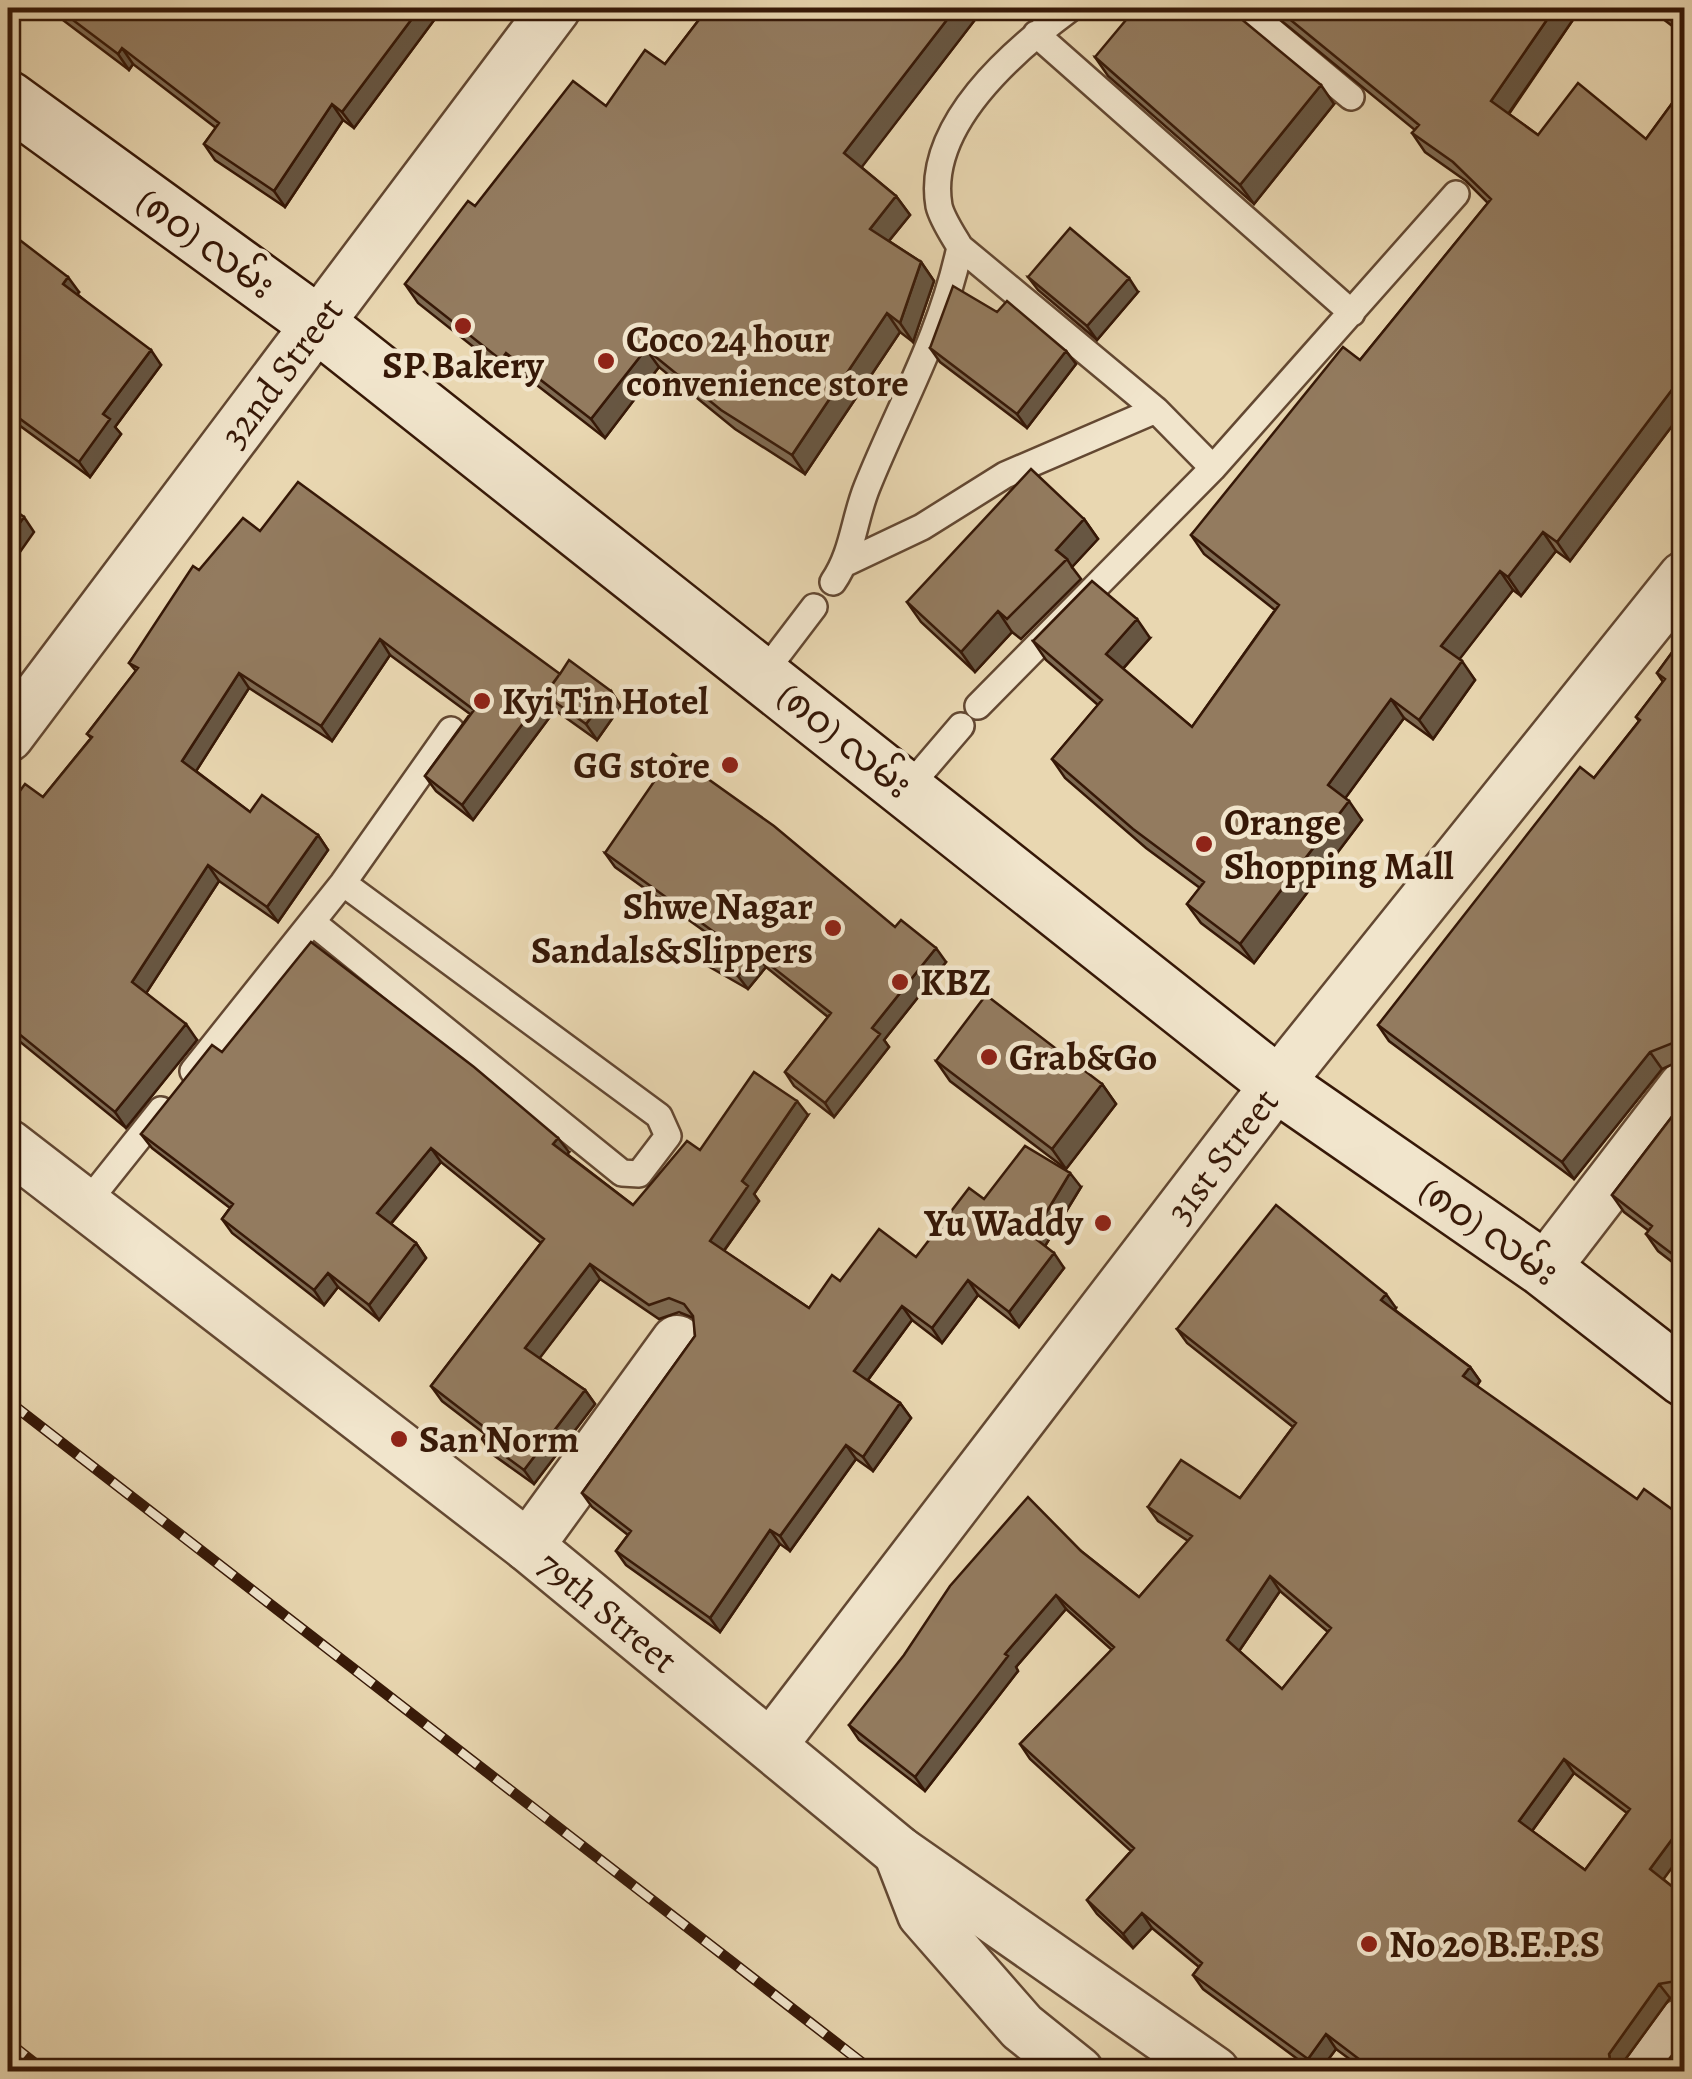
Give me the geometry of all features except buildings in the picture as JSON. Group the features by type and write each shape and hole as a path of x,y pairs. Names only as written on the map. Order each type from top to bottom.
{"main road":[{"name":"(၈၀) လမ်း","path":"9,103 314,322 1277,1084 1544,1269 1684,1378"}],"street":[{"name":"32nd Street","path":"8,736 314,322 555,8"},
{"name":"31st Street","path":"770,1745 1277,1084 1684,577"},
{"path":"1544,1269 1684,1087"},
{"name":"79th Street","path":"8,1144 528,1546 900,1852 1214,2072"},
{"path":"528,1546 678,1341"},
{"path":"900,1852 923,1914 1022,2027 1078,2072"},
{"path":"1647,2072 1682,2024"}],"lane":[{"path":"1072,8 1036,34 960,118 938,169 940,208 960,248 1156,410 1213,468"},
{"path":"1244,8 1351,96"},
{"path":"1036,34 1352,313"},
{"path":"978,706 1213,468 1456,194"},
{"path":"960,248 944,318 865,491 839,572 922,528 1005,475 1156,410"},
{"path":"763,674 814,607"},
{"path":"907,790 960,726"},
{"path":"86,1204 343,883 451,730"},
{"path":"312,922 622,1173 639,1174 652,1160 668,1136 659,1116 343,883"}],"railway":[{"path":"8,1401 874,2072"},
{"path":"8,2042 46,2072"}],"place":[{"name":"SP Bakery","path":"463,326"},
{"name":"Coco 24 hour convenience store","path":"606,361"},
{"name":"Kyi Tin Hotel","path":"482,701"},
{"name":"GG store","path":"730,765"},
{"name":"Orange Shopping Mall","path":"1204,844"},
{"name":"Shwe Nagar Sandals&Slippers","path":"833,928"},
{"name":"KBZ","path":"900,982"},
{"name":"Grab&Go","path":"989,1057"},
{"name":"Yu Waddy","path":"1103,1223"},
{"name":"San Norm","path":"399,1439"},
{"name":"No 20 B.E.P.S","path":"1369,1944"}]}
